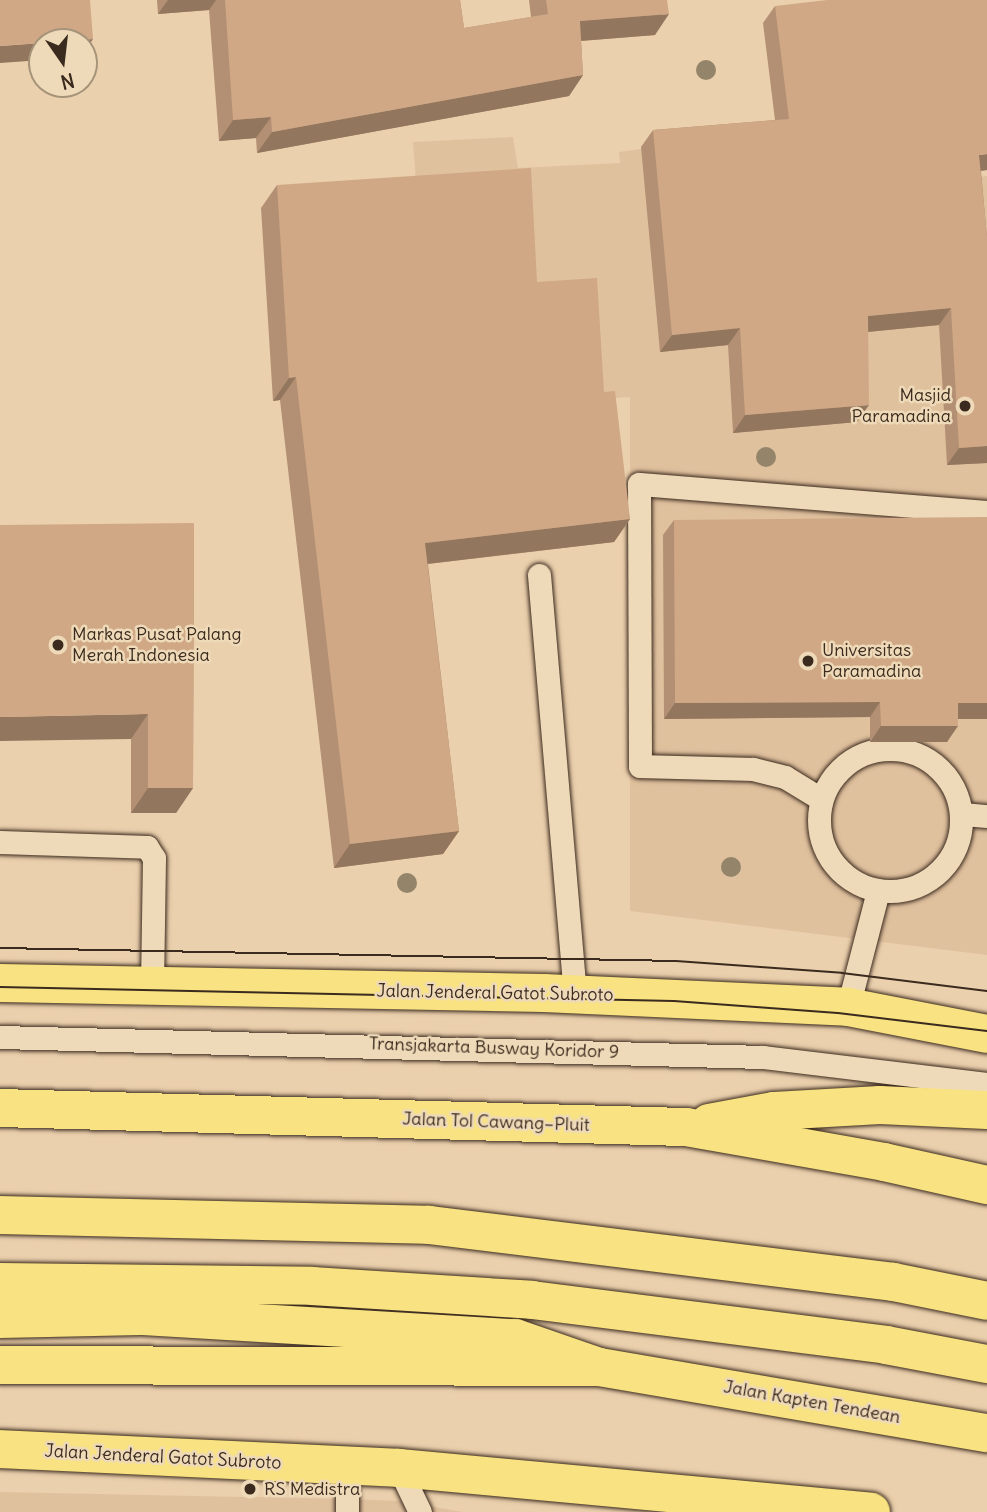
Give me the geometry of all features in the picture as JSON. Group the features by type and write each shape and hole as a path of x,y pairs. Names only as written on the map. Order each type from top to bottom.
{"main road":[{"name":"Jalan Jenderal Gatot Subroto","path":"0,984 575,994 848,1007 987,1034"},
{"path":"686,1127 774,1111 854,1106 987,1110"},
{"name":"Jalan Tol Cawang–Pluit","path":"0,1108 686,1127 884,1161 987,1185"},
{"path":"0,1216 429,1226 893,1282 987,1301"},
{"path":"0,1282 312,1286 532,1300 886,1345 987,1364"},
{"path":"0,1319 141,1316 515,1338 618,1370"},
{"path":"0,1365 618,1370"},
{"name":"Jalan Kapten Tendean","path":"618,1370 987,1433"},
{"name":"Jalan Jenderal Gatot Subroto","path":"0,1449 399,1468 866,1512"}],"lane":[{"path":"821,799 785,777 752,769 640,766 639,484 987,512"},
{"path":"539,575 575,994"},
{"path":"878,748 918,753 949,777 963,814 958,847 939,873 910,889 878,891 850,880 829,858 818,829 821,799 842,766 878,748"},
{"path":"963,814 987,816"},
{"path":"0,842 147,847 154,858 152,986"},
{"path":"848,1007 878,891"},
{"name":"Transjakarta Busway Koridor 9","path":"0,1037 763,1057 987,1084"},
{"path":"347,1466 348,1512"},
{"path":"399,1468 420,1512"}],"shaded area":[{"name":"Universitas Paramadina","path":"513,137 518,168 620,163 619,152 694,142 929,181 987,176 987,955 630,911 630,397 433,411 413,142"},
{"path":"0,1492 402,1501 462,1512 0,1512"}],"building":[{"path":"0,0 90,0 92,28 28,28 28,44 0,46"},
{"path":"225,0 460,0 464,28 548,14 546,0 667,0 669,14 580,21 583,75 272,132 271,117 233,120"},
{"path":"827,0 987,0 987,154 979,155 987,237 987,446 959,448 951,308 868,316 869,405 745,415 740,328 672,335 653,130 789,119 775,6"},
{"path":"531,168 537,282 597,278 604,392 615,391 630,519 425,543 459,831 350,844 296,377 289,378 277,185"},
{"path":"987,517 987,703 958,703 958,726 881,726 880,702 675,703 674,520"},
{"path":"194,523 193,788 148,788 148,714 0,717 0,525"}],"tram line":[{"path":"0,948 676,961 842,973 987,991"},
{"path":"0,987 674,1001 838,1013 987,1031"}],"place":[{"name":"Masjid Paramadina","path":"965,406"},
{"name":"Markas Pusat Palang Merah Indonesia","path":"58,645"},
{"name":"Universitas Paramadina","path":"808,661"},
{"name":"RS Medistra","path":"250,1489"}]}
